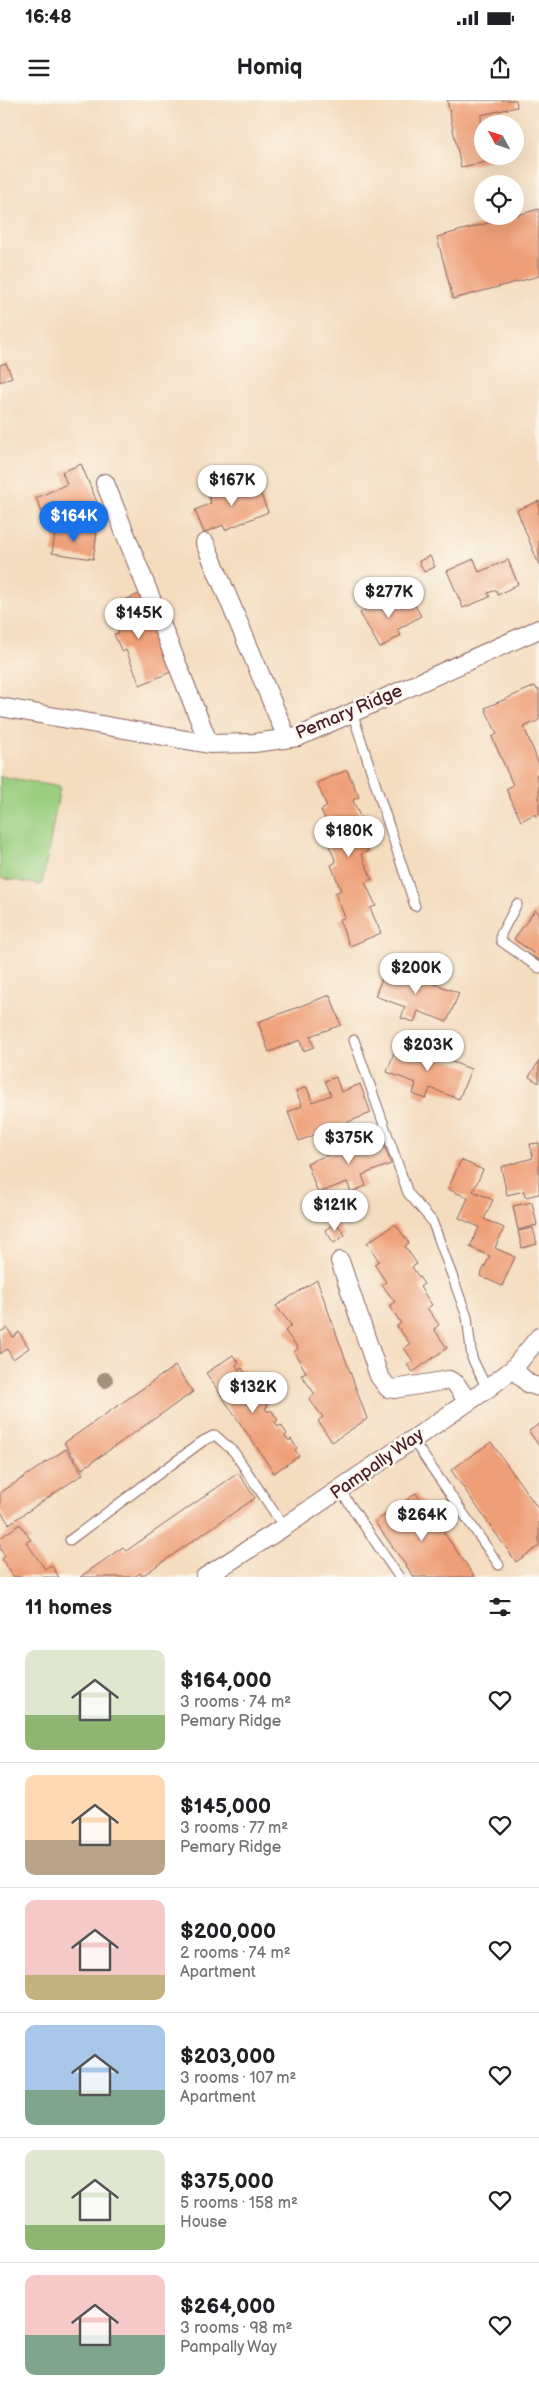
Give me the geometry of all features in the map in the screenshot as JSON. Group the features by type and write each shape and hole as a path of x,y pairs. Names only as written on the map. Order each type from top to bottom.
{"street":[{"path":"104,484 209,744"},
{"path":"205,543 286,738"},
{"name":"Pemary Ridge","path":"0,707 209,744 254,743 298,737 539,629"},
{"path":"340,1261 379,1376 384,1383 394,1390 449,1380 456,1384 468,1402"},
{"name":"Pampally Way","path":"217,1574 486,1389 513,1369 539,1338"},
{"path":"513,1369 530,1384 539,1387"}],"lane":[{"path":"352,712 415,906"},
{"path":"517,904 501,934 501,942 539,968"},
{"path":"354,1040 408,1193 432,1221 437,1234 467,1317 472,1358 486,1389"},
{"path":"70,1540 210,1436 215,1435 234,1452 284,1527"},
{"path":"412,1439 499,1565"},
{"path":"340,1490 399,1577"}],"green space":[{"path":"0,776 60,787 42,885 0,878"}],"building":[{"path":"447,100 516,100 517,107 474,115 474,164 461,167"},
{"path":"539,209 539,276 453,299 437,237 481,225 524,225 524,213"},
{"path":"6,363 12,377 0,382 0,365"},
{"path":"81,464 97,502 55,521 53,515 45,519 36,498 67,484 62,472"},
{"path":"254,478 268,512 225,530 223,525 204,533 195,510 211,503 209,497"},
{"path":"539,501 539,565 517,510"},
{"path":"56,527 97,533 93,559 52,553"},
{"path":"430,556 435,567 424,572 419,561"},
{"path":"474,559 479,572 508,560 518,584 498,595 496,590 488,593 490,597 463,608 447,571"},
{"path":"394,593 402,607 412,600 421,616 397,630 401,635 380,648 360,613"},
{"path":"139,594 171,672 140,685 126,650 122,652 114,634 119,633 108,607"},
{"path":"535,686 537,690 539,689 539,720 524,727 539,764 539,774 536,775 539,782 539,815 536,817 535,814 521,821 506,789 513,785 492,737 497,734 485,708"},
{"path":"347,770 359,797 353,800 363,824 357,827 368,851 361,854 372,879 365,882 376,906 370,908 381,933 350,946 339,920 345,917 335,893 341,890 331,865 336,862 326,838 332,835 321,810 327,807 317,783"},
{"path":"535,910 539,913 539,961 531,955 533,953 514,939"},
{"path":"387,966 459,993 447,1022 418,1011 414,1022 401,1018 405,1007 375,996"},
{"path":"330,995 341,1025 310,1036 314,1047 303,1051 300,1040 269,1052 258,1022"},
{"path":"398,1042 471,1069 459,1099 430,1088 426,1099 413,1094 416,1083 387,1072"},
{"path":"539,1061 539,1083 529,1077"},
{"path":"336,1077 341,1092 360,1084 371,1113 299,1141 288,1112 302,1106 296,1091 307,1087 312,1102 331,1095 325,1081"},
{"path":"380,1135 391,1164 362,1175 366,1186 351,1192 347,1182 318,1193 307,1163"},
{"path":"539,1143 539,1194 525,1197 524,1191 507,1195 501,1167 533,1158 530,1144"},
{"path":"461,1160 483,1170 473,1191 493,1200 484,1219 504,1228 495,1248 515,1257 502,1286 480,1276 490,1256 470,1247 479,1227 459,1218 468,1198 448,1189"},
{"path":"532,1202 537,1225 518,1230 513,1206"},
{"path":"336,1222 345,1235 334,1243 325,1230"},
{"path":"395,1224 409,1243 405,1246 417,1264 412,1267 424,1284 420,1287 432,1305 427,1308 439,1325 434,1329 447,1348 413,1372 407,1365 413,1361 404,1348 410,1344 397,1326 401,1323 389,1306 395,1302 382,1285 386,1282 374,1264 379,1261 367,1243"},
{"path":"533,1228 537,1244 522,1248 518,1231"},
{"path":"317,1280 367,1419 332,1442 318,1421 323,1417 309,1399 315,1394 301,1375 306,1372 294,1352 298,1348 285,1331 291,1325 276,1306"},
{"path":"7,1328 13,1337 19,1332 29,1348 13,1359 7,1349 0,1354 0,1332"},
{"path":"233,1355 239,1363 236,1365 239,1370 242,1368 248,1377 246,1379 249,1384 252,1382 259,1392 255,1394 258,1398 261,1396 268,1406 265,1408 268,1412 271,1410 278,1420 275,1422 278,1427 281,1425 287,1434 285,1436 289,1441 291,1439 297,1448 295,1450 299,1456 274,1473 206,1373"},
{"path":"175,1366 193,1392 82,1469 64,1443"},
{"path":"539,1424 539,1446 529,1431"},
{"path":"491,1442 539,1510 539,1546 516,1562 451,1470"},
{"path":"66,1449 83,1474 9,1524 0,1510 0,1493"},
{"path":"238,1473 255,1498 142,1576 140,1573 134,1577 80,1577 123,1547 126,1551"},
{"path":"416,1493 475,1577 414,1577 375,1522"},
{"path":"20,1524 31,1540 26,1542 45,1569 51,1565 59,1577 14,1577 2,1559 5,1556 0,1548 0,1538"}]}
